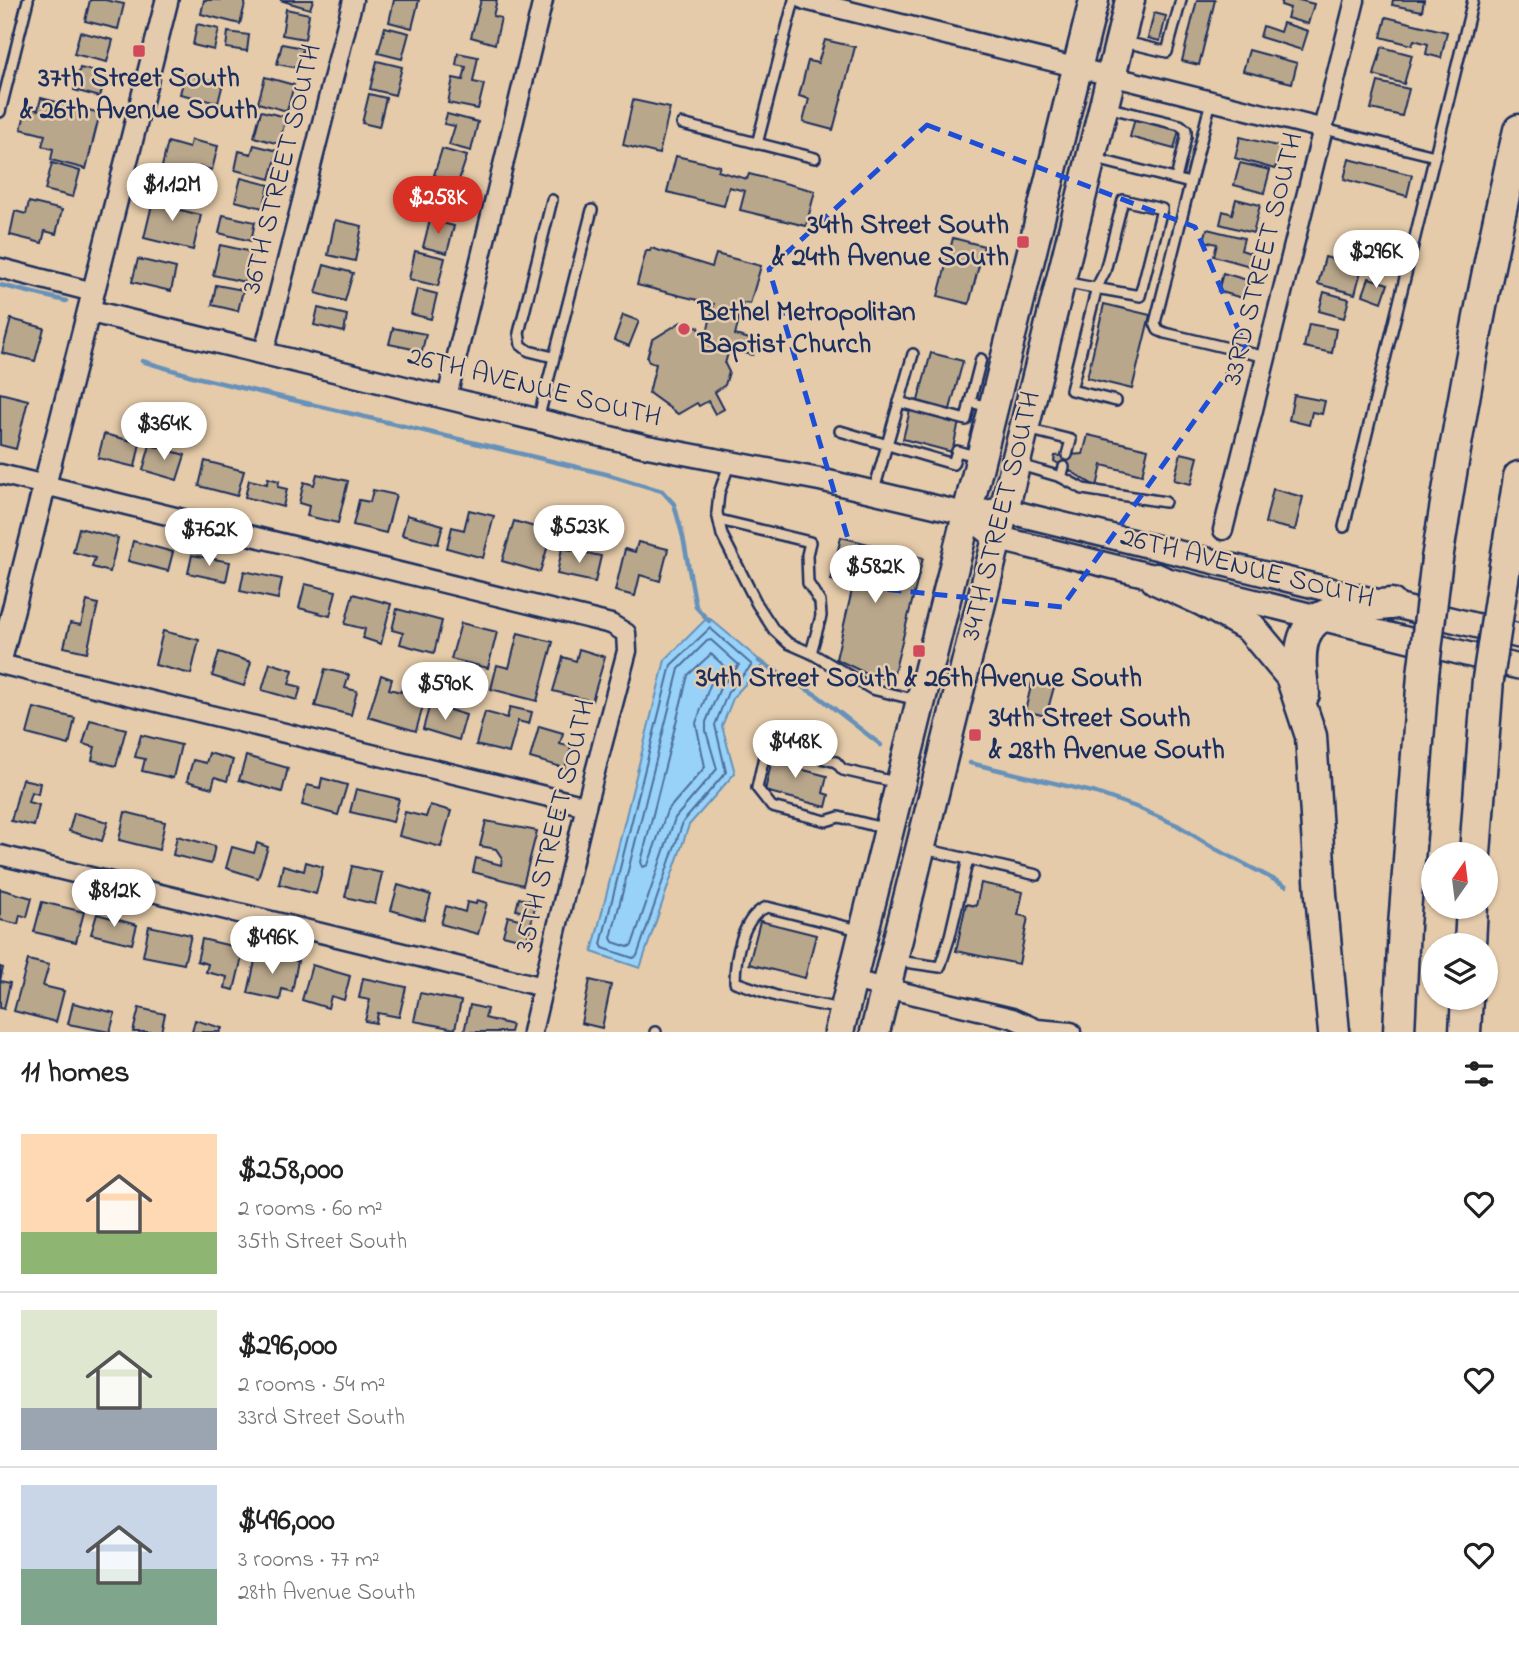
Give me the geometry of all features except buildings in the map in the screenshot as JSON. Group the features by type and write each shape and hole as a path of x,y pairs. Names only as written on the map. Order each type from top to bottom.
{"highway":[{"name":"34TH STREET SOUTH","path":"842,1021 981,457 982,405 1094,0"},
{"name":"34TH STREET SOUTH","path":"874,1032 1130,0"},
{"path":"1399,1032 1404,926 1423,675 1437,559 1467,372 1519,130"},
{"path":"1476,842 1488,679 1519,477"},
{"path":"1156,579 1202,600 1250,627 1290,676 1311,736"},
{"path":"1334,1032 1321,895 1311,736 1299,663 1304,636 1319,617 1337,610 1391,604"},
{"path":"1465,1032 1466,1010"}],"main road":[{"name":"26TH AVENUE SOUTH","path":"967,514 1003,510 1519,636"},
{"name":"26TH AVENUE SOUTH","path":"967,514 997,538 1519,667"}],"street":[{"path":"167,0 0,663 586,806"},
{"name":"36TH STREET SOUTH","path":"264,352 353,0"},
{"path":"447,397 543,0"},
{"path":"806,0 1324,130"},
{"name":"33RD STREET SOUTH","path":"1223,530 1355,0"},
{"name":"26TH AVENUE SOUTH","path":"0,268 91,301 264,352 645,446 873,492 967,514"},
{"path":"0,474 45,485"},
{"name":"35TH STREET SOUTH","path":"45,485 611,624 626,633 627,651 586,806 532,1032"},
{"path":"0,855 543,987"},
{"path":"852,980 1012,1018 1037,1030 1071,1032"}],"lane":[{"path":"0,112 28,0"},
{"path":"757,144 794,0"},
{"path":"1120,40 1167,52 1181,0"},
{"path":"1344,527 1473,0"},
{"path":"1211,101 1154,323 1158,330 1165,333 1266,357"},
{"path":"1103,106 1180,125 1186,130 1176,179"},
{"path":"682,124 815,159"},
{"path":"1324,130 1434,156"},
{"path":"1090,158 1190,183"},
{"path":"552,200 519,333 521,345 529,351 553,357"},
{"path":"1060,281 1097,287 1140,296 1162,209 1123,200 1105,271 1097,287 1071,390 1116,401"},
{"path":"538,420 592,210"},
{"path":"873,492 913,354"},
{"path":"899,402 966,420 982,405 981,359"},
{"path":"1023,428 1071,440 1067,455"},
{"path":"841,431 954,464 957,451 981,457"},
{"path":"730,463 719,493 722,535 734,562 774,630 788,643 811,653 872,689 921,701"},
{"path":"1015,463 1062,472 1083,489 1165,502"},
{"path":"719,520 810,542 807,555 808,583 820,603 821,616 811,653"},
{"path":"889,829 839,817 827,821 772,807 757,788 767,743 836,762 843,770 901,783"},
{"path":"920,849 1037,875"},
{"path":"892,960 940,967 968,859"},
{"path":"842,1021 735,982 735,964 750,921 757,911 767,907 864,931"}],"highlighted area":[{"path":"927,125 1195,227 1246,348 1062,607 862,587 769,269"}],"water":[{"path":"708,617 764,664 734,696 722,726 735,773 689,825 640,968 592,952 665,660"}],"waterway":[{"path":"0,285 66,301"},
{"path":"142,361 196,377 606,474 662,491 674,504 696,607 709,621"},
{"path":"759,661 818,696 881,745"},
{"path":"970,763 1096,793 1136,807 1177,825 1286,886"}],"place":[{"name":"37th Street South & 26th Avenue South","path":"139,51"},
{"name":"34th Street South & 24th Avenue South","path":"1023,242"},
{"name":"Bethel Metropolitan Baptist Church","path":"684,329"},
{"name":"34th Street South & 26th Avenue South","path":"919,651"},
{"name":"34th Street South & 28th Avenue South","path":"975,735"}]}
